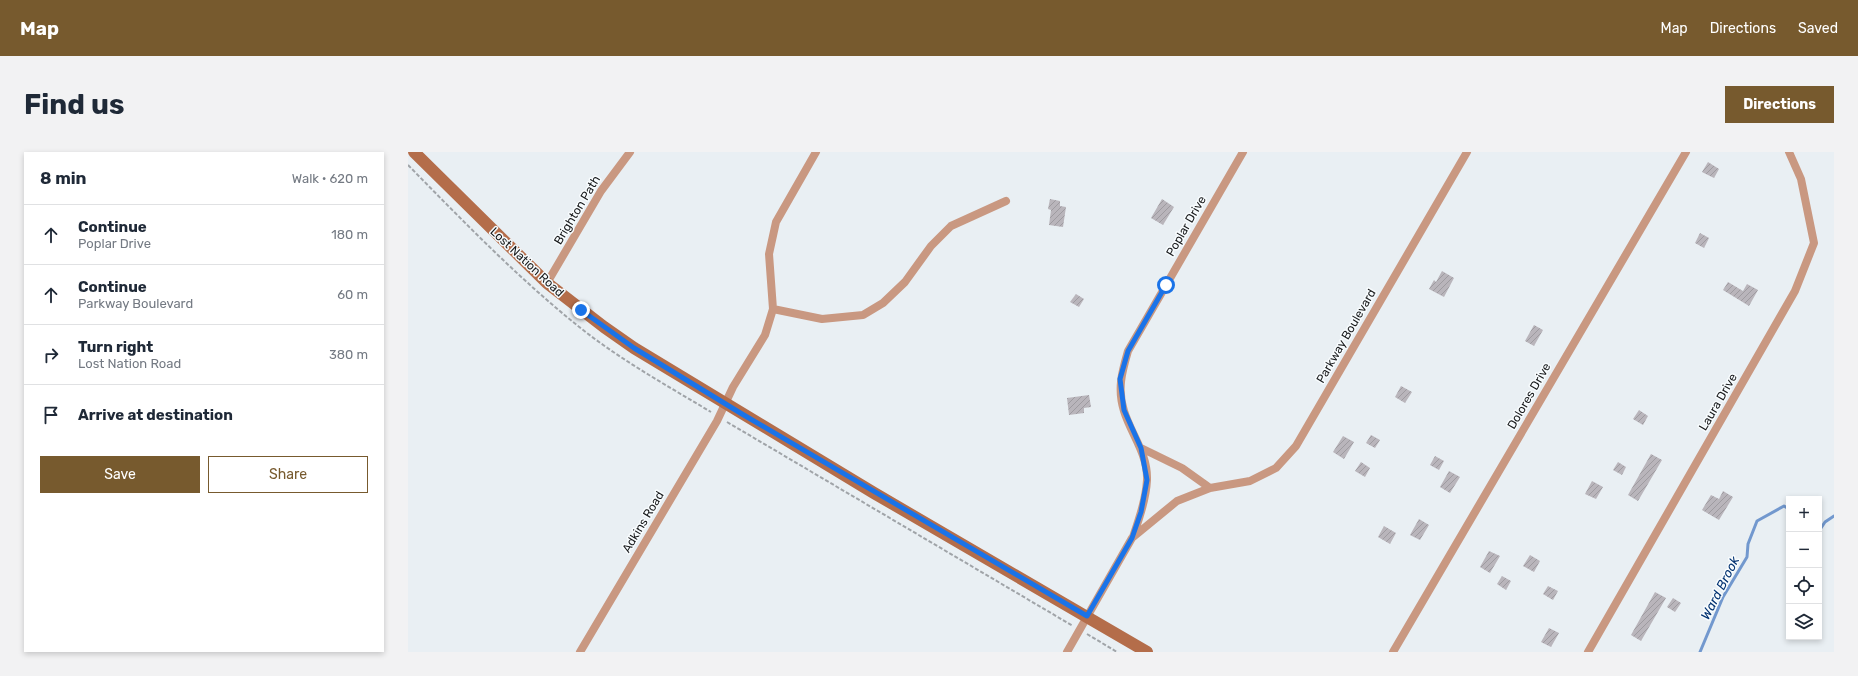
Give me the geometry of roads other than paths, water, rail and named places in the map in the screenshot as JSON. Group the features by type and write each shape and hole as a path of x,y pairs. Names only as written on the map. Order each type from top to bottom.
{"street":[{"name":"Lost Nation Road","path":"414,152 547,284 634,348 725,404 1147,652"},
{"name":"Brighton Path","path":"547,284 601,191 630,152"},
{"path":"816,152 776,222 769,254 773,309 822,320 863,316 883,303 905,282 931,246 951,226 1006,201"},
{"name":"Poplar Drive","path":"1132,538 1141,512 1147,480 1141,448 1124,410 1120,379 1128,351 1243,152"},
{"name":"Parkway Boulevard","path":"1067,652 1132,538 1177,501 1210,488 1250,481 1276,468 1296,446 1467,152"},
{"name":"Dolores Drive","path":"1393,652 1686,152"},
{"name":"Laura Drive","path":"1588,652 1798,284 1814,242 1801,179 1788,152"},
{"name":"Adkins Road","path":"580,652 725,404 733,387 765,335 773,309"},
{"path":"1141,448 1182,468 1210,488"}],"waterway":[{"name":"Ward Brook","path":"1700,652 1723,597 1747,557 1748,544 1757,521 1784,506 1786,507"},
{"name":"Ward Brook","path":"1822,526 1825,522 1834,516"}]}
